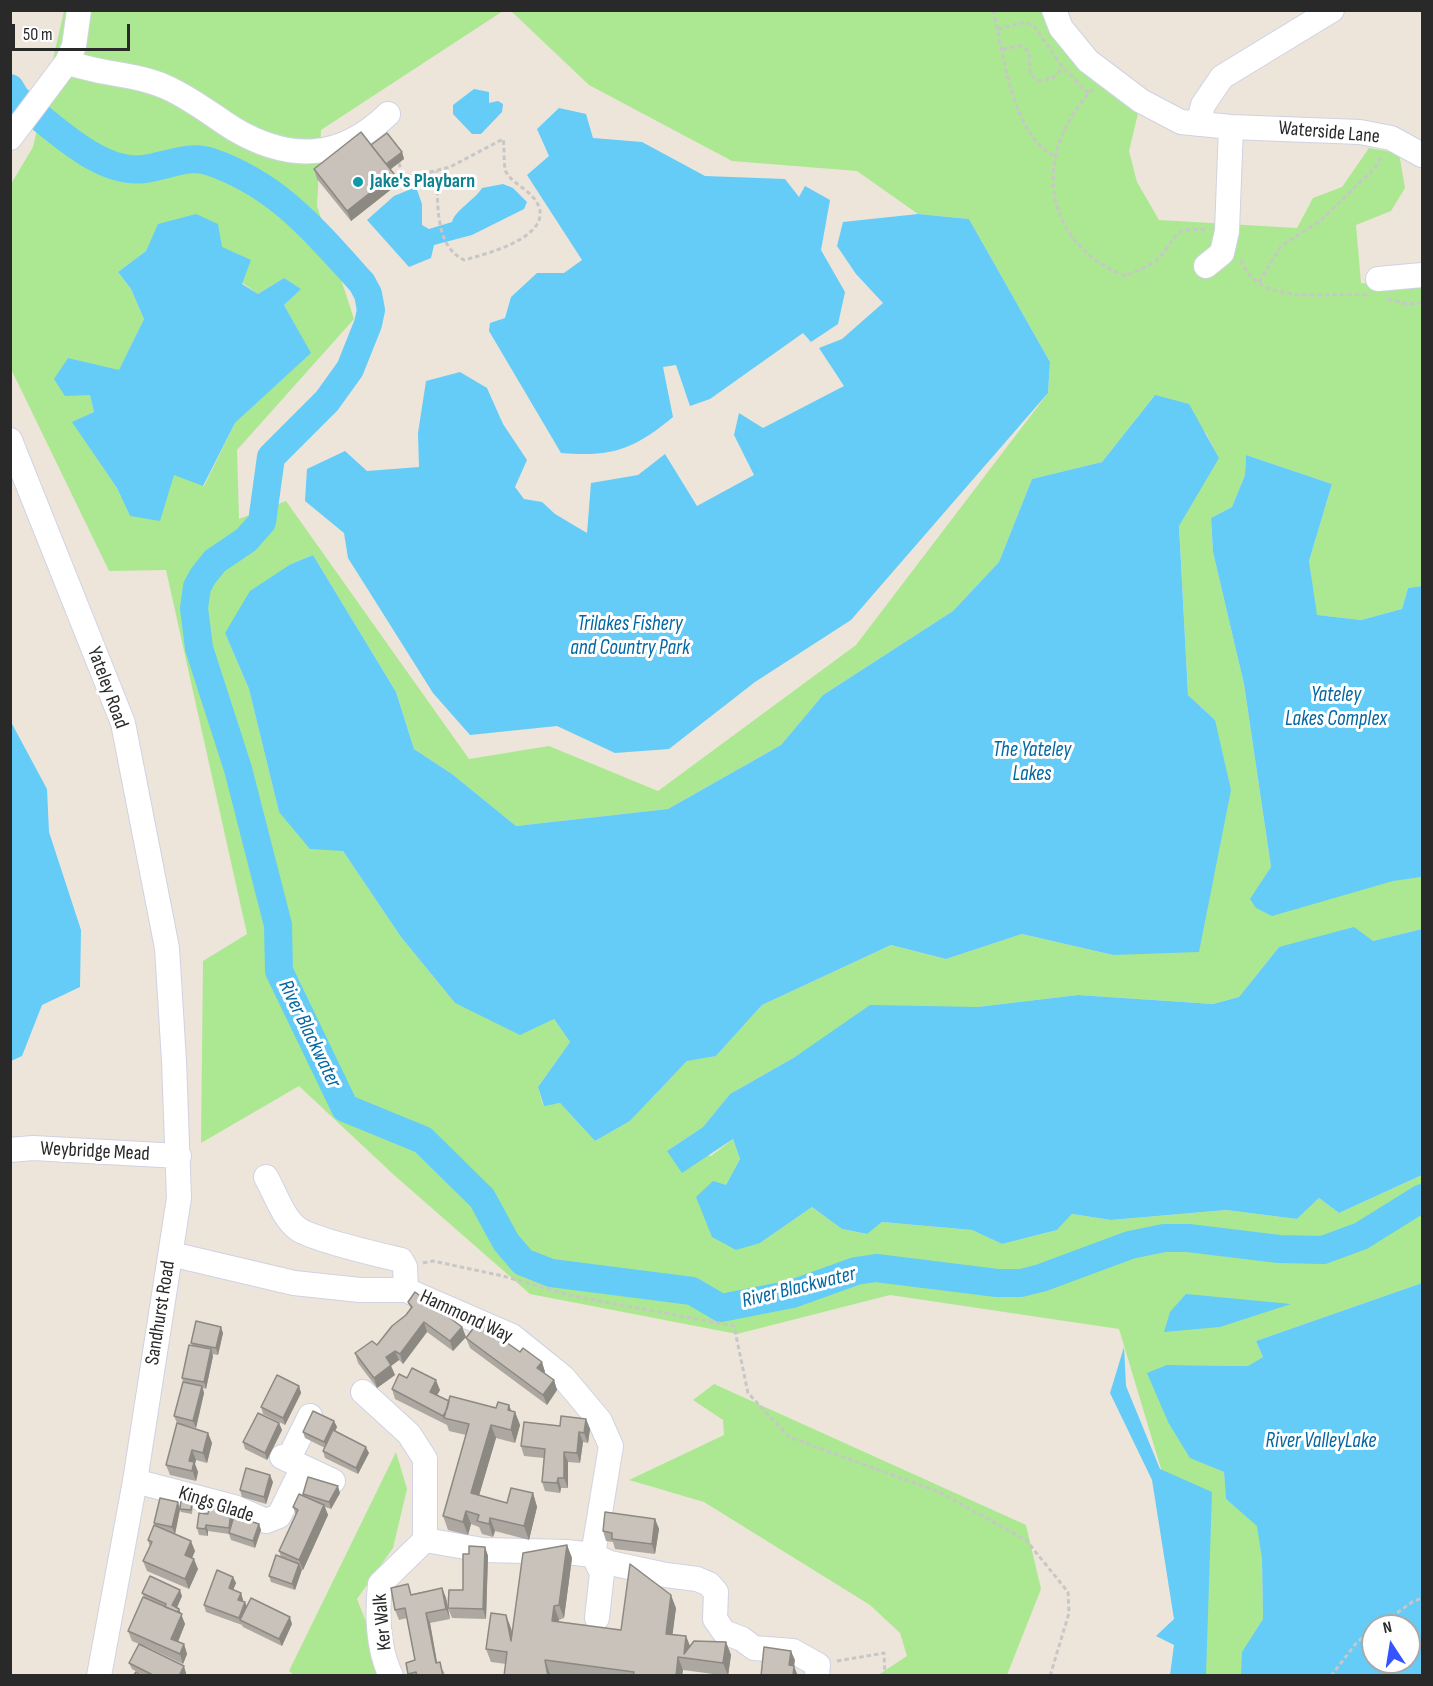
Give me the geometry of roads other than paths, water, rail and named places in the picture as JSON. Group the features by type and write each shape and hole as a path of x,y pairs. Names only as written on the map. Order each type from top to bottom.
{"street":[{"path":"12,134 67,62 74,46 79,10"},
{"name":"Waterside Lane","path":"1054,10 1061,28 1088,61 1141,101 1181,122 1231,127 1360,132 1391,138 1422,155"},
{"path":"1198,124 1203,105 1222,77 1332,10"},
{"path":"67,62 88,70 134,76 166,87 195,102 236,130 296,153 316,153 347,143 363,136 388,114"},
{"path":"1206,266 1222,253 1227,231 1231,127"},
{"path":"1380,291 1422,275"},
{"name":"Yateley Road","path":"10,440 123,723 167,948"},
{"name":"Sandhurst Road","path":"99,1676 135,1480 179,1198 179,1156 167,948"},
{"name":"Weybridge Mead","path":"10,1150 33,1148 179,1156"},
{"path":"266,1177 298,1229 364,1251 401,1260 405,1278"},
{"name":"Hammond Way","path":"171,1254 294,1283 360,1290 405,1278 512,1336 562,1377 600,1421 611,1446 593,1555 602,1574 597,1618"},
{"path":"363,1392 409,1434 425,1459 425,1540 483,1550 567,1552 593,1555 610,1563 697,1579 709,1584 716,1592 715,1619 724,1632 742,1639 754,1648 793,1651 817,1670"},
{"name":"Kings Glade","path":"135,1480 234,1507 266,1521 279,1516 291,1461 310,1416"},
{"path":"291,1461 333,1481"},
{"name":"Ker Walk","path":"391,1676 381,1639 378,1606 380,1584 425,1540"}],"water":[{"path":"474,89 489,92 489,103 498,101 503,104 502,112 481,134 472,134 453,114 453,105"},
{"path":"559,108 586,114 593,138 642,142 705,176 785,179 799,197 805,186 830,200 821,250 845,292 838,324 811,342 803,333 710,399 690,406 676,365 663,367 673,417 646,437 622,449 595,454 561,453 489,331 490,323 505,318 511,297 537,273 564,273 582,260 527,175 549,156 537,129"},
{"path":"503,184 513,188 527,202 524,209 472,235 434,245 431,258 409,267 367,220 394,196 416,187 422,204 422,225 429,229 452,222 457,213 482,188"},
{"path":"196,214 218,224 222,247 251,260 242,284 258,294 284,278 301,289 284,305 311,353 235,423 203,486 174,475 160,521 130,516 117,488 72,422 94,412 90,395 65,396 54,379 68,358 119,370 144,319 131,289 118,272 146,251 158,224"},
{"name":"Trilakes Fishery and Country Park","path":"918,214 969,219 1050,362 1048,393 851,620 755,682 669,749 615,753 557,726 470,735 433,693 348,558 344,533 305,501 307,469 345,451 367,471 419,467 418,433 426,381 460,372 487,388 503,424 527,460 515,487 524,499 542,502 555,514 587,533 591,483 638,475 665,454 697,506 754,475 734,435 739,413 763,428 844,386 819,348 842,339 883,303 856,274 837,246 843,222"},
{"name":"The Yateley Lakes","path":"1155,395 1189,404 1219,458 1179,526 1188,695 1215,720 1231,790 1199,952 1113,955 1022,934 946,959 891,945 762,1005 716,1056 687,1061 630,1121 595,1141 560,1103 544,1106 538,1087 570,1042 554,1019 520,1035 455,1003 401,937 343,851 310,849 279,812 249,689 225,633 250,591 291,564 313,555 396,692 414,749 452,774 516,826 668,809 781,745 823,695 953,611 999,562 1032,479 1102,462"},
{"name":"Yateley Lakes Complex","path":"1246,455 1332,484 1309,561 1317,615 1361,620 1402,609 1408,588 1422,586 1422,877 1393,881 1272,916 1256,908 1250,899 1271,867 1244,684 1213,552 1211,518 1232,507 1245,475"},
{"path":"11,722 47,789 49,832 81,930 80,987 42,1005 22,1056 11,1061"},
{"path":"1354,927 1373,941 1422,929 1422,1175 1339,1213 1319,1198 1297,1219 1226,1210 1111,1220 1072,1214 1057,1230 1002,1244 972,1230 882,1222 867,1234 842,1229 812,1207 760,1243 736,1250 712,1237 696,1197 713,1181 726,1185 740,1159 733,1139 682,1173 667,1151 703,1127 730,1094 795,1057 870,1005 977,1007 1078,995 1213,1004 1239,997 1279,947"},
{"name":"River ValleyLake","path":"1422,1283 1422,1675 1241,1675 1242,1652 1263,1619 1262,1559 1257,1526 1226,1499 1224,1472 1190,1458 1169,1424 1147,1373 1167,1365 1248,1366 1263,1357 1256,1341"},
{"path":"1186,1294 1291,1304 1220,1327 1164,1332 1170,1312"},
{"path":"1124,1347 1126,1386 1160,1469 1212,1492 1206,1675 1170,1675 1174,1645 1156,1636 1174,1619 1152,1480 1110,1393"}],"waterway":[{"name":"River Blackwater","path":"10,88 16,98 60,133 93,156 110,164 127,169 144,169 186,160 203,160 256,183 312,228 362,283 368,294 371,310 368,324 350,369 327,401 271,457 262,522 246,540 215,561 197,587 194,608 199,648 238,769 278,925 279,971 345,1108 423,1140 482,1198 506,1242 523,1262 551,1273 692,1291 721,1308 792,1294 856,1271 876,1268 997,1283 1021,1283 1041,1278 1130,1245 1164,1238 1188,1238 1279,1249 1323,1250 1361,1236 1422,1198"}],"place":[{"name":"Jake's Playbarn","path":"358,182"}]}
